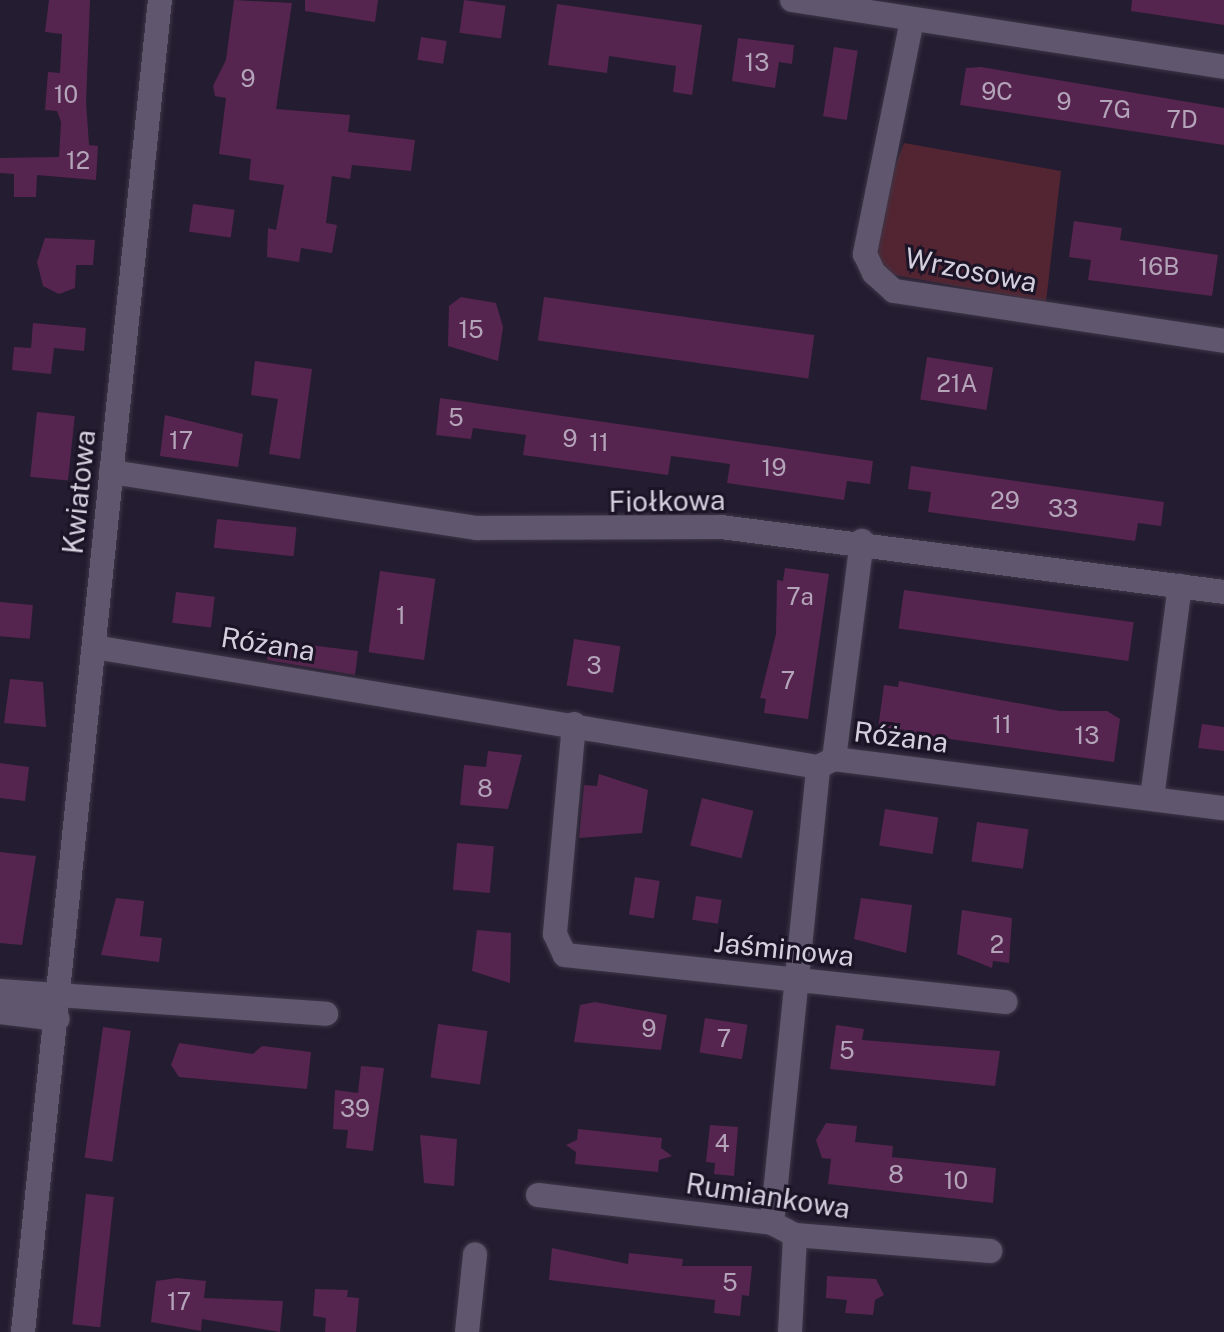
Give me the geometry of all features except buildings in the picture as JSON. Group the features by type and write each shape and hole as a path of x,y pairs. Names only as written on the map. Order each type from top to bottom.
{"street":[{"name":"Kwiatowa","path":"23,1332 61,991 160,0"},
{"path":"792,0 1224,67"},
{"name":"Wrzosowa","path":"912,20 865,254 874,273 894,291 1224,341"},
{"name":"Fiołkowa","path":"111,472 477,528 721,527 862,541 1224,592"},
{"path":"772,1223 826,763 862,541"},
{"path":"1152,798 1180,586"},
{"name":"Różana","path":"94,647 826,763 1224,808"},
{"name":"Jaśminowa","path":"574,724 558,949 800,982 1005,1002"},
{"path":"0,991 61,991 326,1014"},
{"path":"0,1012 58,1019"},
{"name":"Rumiankowa","path":"538,1195 772,1223 795,1235 990,1251"},
{"path":"790,1332 795,1235"},
{"path":"467,1332 475,1254"}],"shaded area":[{"path":"904,143 1061,171 1046,302 889,274 873,254 879,208"}]}
